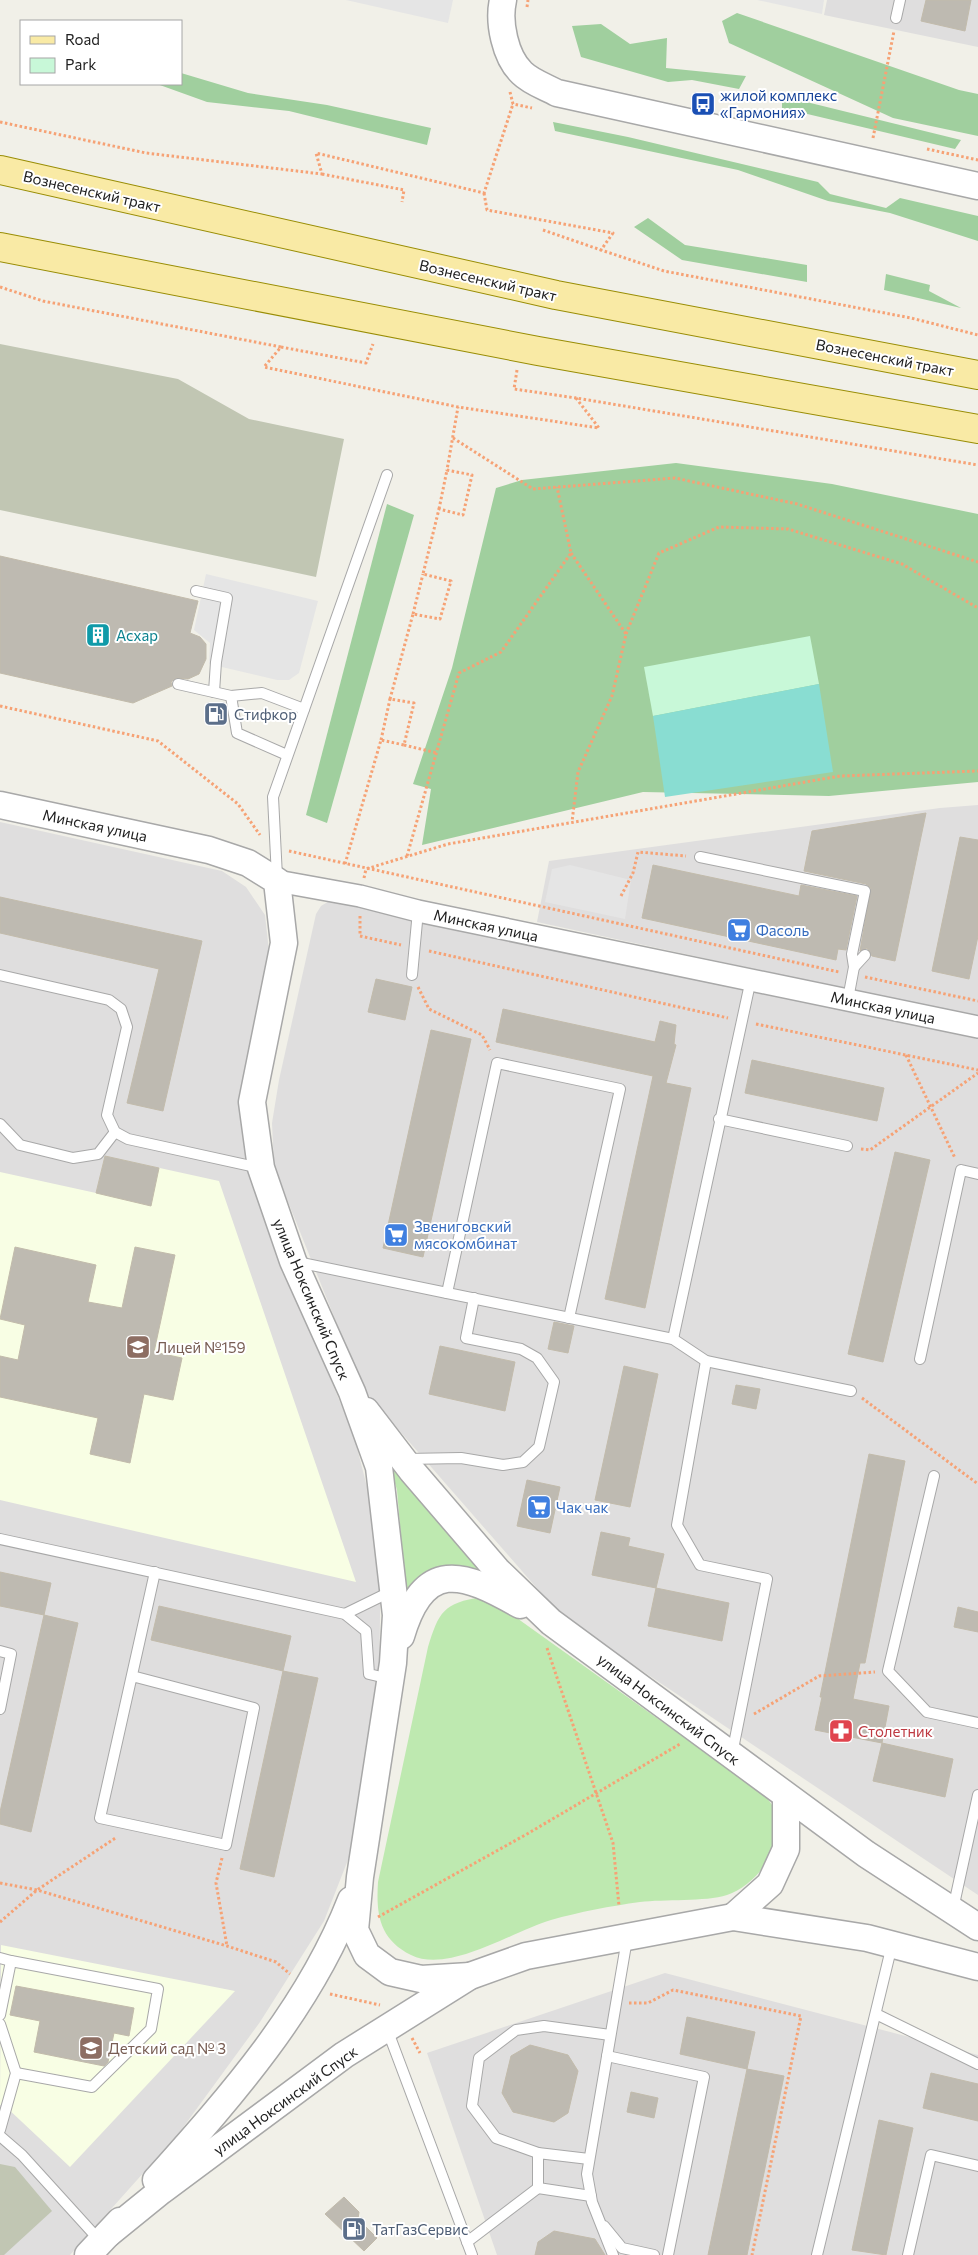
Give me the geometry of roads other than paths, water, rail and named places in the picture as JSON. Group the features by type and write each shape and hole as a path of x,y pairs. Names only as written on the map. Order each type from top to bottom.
{"main road":[{"name":"Вознесенский тракт","path":"0,170 556,295 978,375"},
{"path":"0,247 538,351 978,428"}],"street":[{"path":"514,5 501,9 504,42 522,73 557,93 978,186"},
{"name":"Минская улица","path":"0,805 209,850 248,863 277,881 360,896 418,911 751,979 978,1028"},
{"name":"улица Ноксинский Спуск","path":"277,881 284,943 252,1102 261,1168 293,1261 352,1392 378,1467 396,1615 392,1671 360,1877 355,1930 368,1955 390,1972 421,1979 470,1976"},
{"name":"улица Ноксинский Спуск","path":"352,1392 404,1459 549,1633"},
{"name":"улица Ноксинский Спуск","path":"392,1671 408,1612 423,1589 445,1578 463,1578 485,1586 549,1633 700,1732 866,1854 978,1927"},
{"path":"733,1917 770,1884 786,1849 786,1796"},
{"name":"улица Ноксинский Спуск","path":"99,2244 218,2110 279,2033 337,1935 360,1877"},
{"name":"улица Ноксинский Спуск","path":"99,2244 168,2185 344,2055 470,1976 526,1956 733,1917 867,1938 978,1967"}],"lane":[{"path":"896,18 900,0"},
{"path":"277,881 273,797 386,475"},
{"path":"196,591 227,598 216,662 214,692"},
{"path":"178,684 231,696 262,693 304,709"},
{"path":"231,696 238,733 287,755"},
{"path":"700,857 865,891 852,954 853,971 848,1000"},
{"path":"412,975 418,911"},
{"path":"853,971 865,955"},
{"path":"0,975 109,1000 121,1009 127,1027 108,1115 115,1132 128,1139 261,1168"},
{"path":"674,1339 719,1119 751,979"},
{"path":"447,1293 498,1063 620,1089 569,1318"},
{"path":"719,1119 847,1146"},
{"path":"0,1124 20,1145 73,1158 98,1154 115,1132"},
{"path":"920,1359 961,1170 978,1174"},
{"path":"293,1261 674,1339 706,1361 851,1391"},
{"path":"404,1459 462,1458 512,1465 523,1462 539,1447 554,1382 537,1358 521,1350 466,1338 474,1298"},
{"path":"706,1361 677,1525 700,1565 767,1579 732,1756"},
{"path":"934,1476 888,1671 927,1712 978,1723"},
{"path":"0,1539 345,1614 366,1631 369,1674 392,1671"},
{"path":"132,1676 254,1708 226,1845 100,1818 155,1572"},
{"path":"345,1614 393,1591"},
{"path":"0,1651 11,1654 0,1709"},
{"path":"953,1910 978,1796"},
{"path":"613,2255 598,2218 587,2174 628,1937"},
{"path":"817,2255 893,1944"},
{"path":"0,1958 158,1989 151,2028 92,2087 16,2073"},
{"path":"0,2015 11,1961"},
{"path":"876,2014 978,2064"},
{"path":"0,2024 16,2073 0,2130"},
{"path":"394,2024 472,2255"},
{"path":"589,2159 538,2153 496,2138 472,2106 479,2058 516,2030 544,2026 610,2035"},
{"path":"606,2056 704,2076 668,2255"},
{"path":"0,2136 22,2155 99,2244"},
{"path":"538,2153 538,2188"},
{"path":"908,2255 931,2155 978,2166"},
{"path":"467,2242 538,2188 591,2196"},
{"path":"598,2218 622,2248 654,2255"}],"place":[{"name":"жилой комплекс «Гармония»","path":"703,104"},
{"name":"Асхар","path":"98,635"},
{"name":"Стифкор","path":"216,714"},
{"name":"Фасоль","path":"739,930"},
{"name":"Звениговский мясокомбинат","path":"396,1235"},
{"name":"Лицей №159","path":"138,1347"},
{"name":"Чак чак","path":"539,1507"},
{"name":"Столетник","path":"841,1731"},
{"name":"Детский сад № 3","path":"91,2048"},
{"name":"ТатГазСервис","path":"354,2229"}]}
